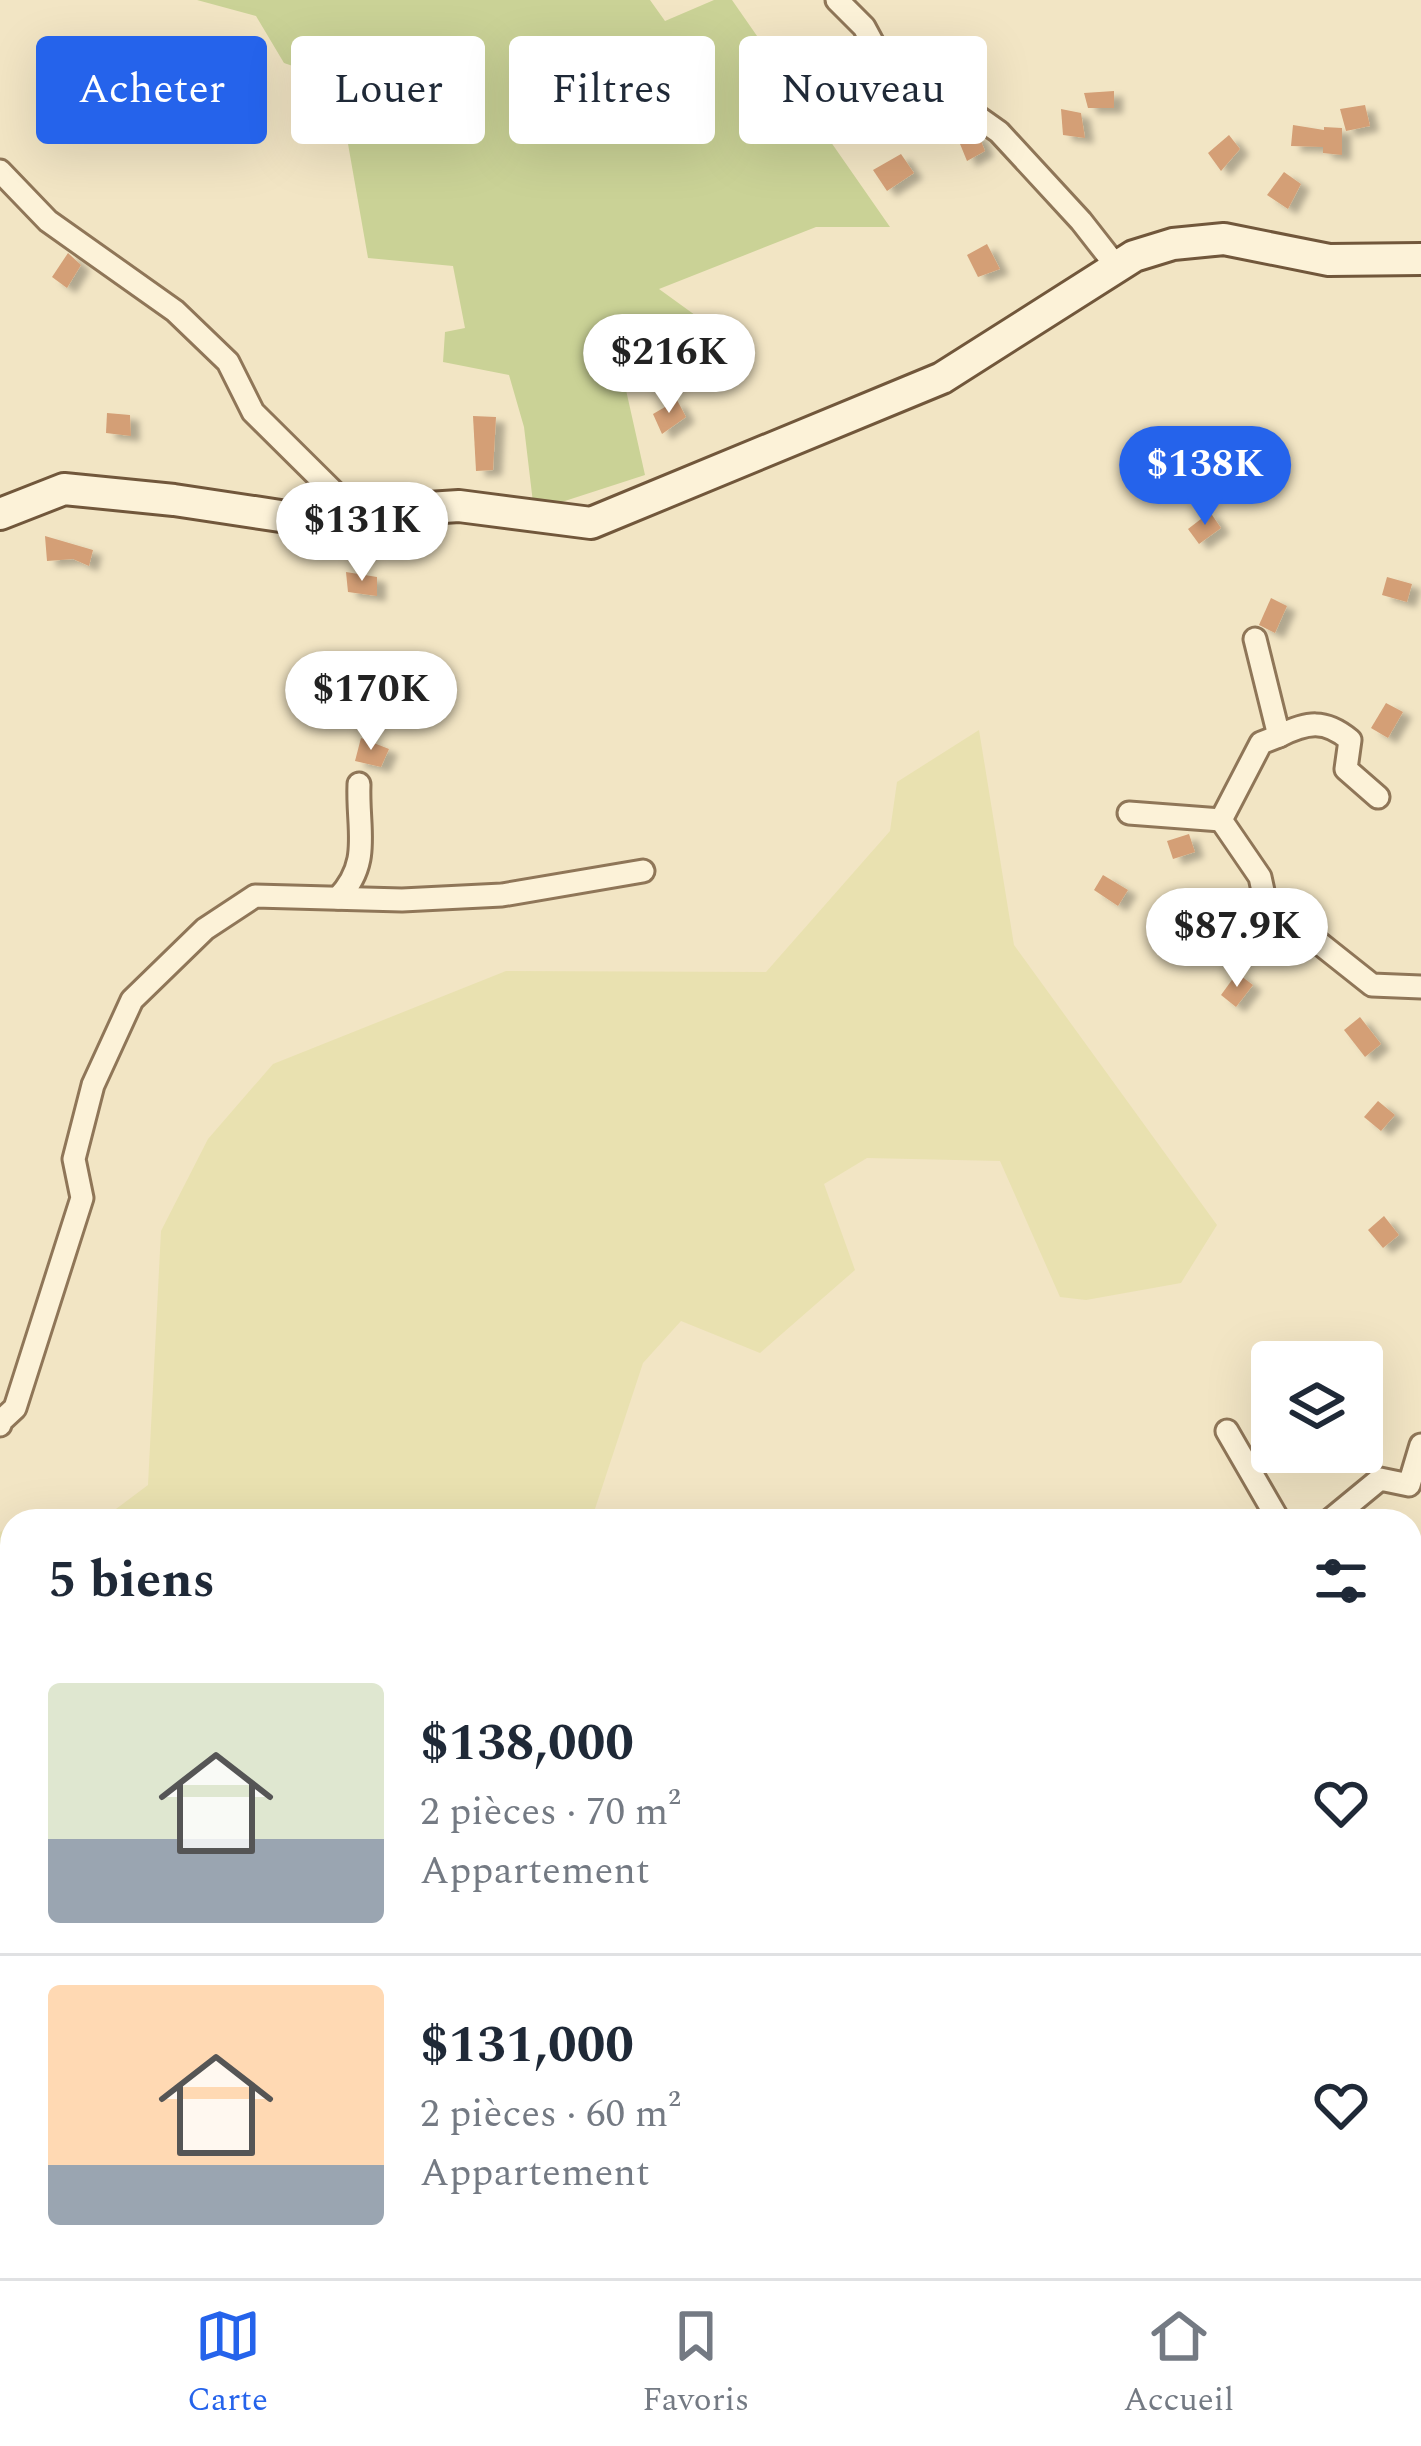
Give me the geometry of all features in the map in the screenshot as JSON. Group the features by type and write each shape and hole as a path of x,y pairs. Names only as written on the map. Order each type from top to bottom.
{"street":[{"path":"837,0 864,27 898,78 958,104 999,132 1081,220 1117,267"},
{"path":"0,171 48,221 175,310 228,362 253,412 355,513"},
{"path":"0,514 64,489 287,518 459,506 591,523 942,378 1134,256 1173,244 1224,238 1329,260 1421,259"},
{"path":"1256,639 1279,736"},
{"path":"1221,820 1261,743 1315,722 1336,728 1350,740 1346,770 1378,797"},
{"path":"338,898 352,883 361,856 359,784"},
{"path":"1129,813 1221,820"},
{"path":"1221,820 1260,878 1265,900 1372,985 1421,987"},
{"path":"0,1425 14,1408 82,1198 74,1159 93,1085 132,1000 205,929 255,896 402,900 502,895 643,871"},
{"path":"1227,1431 1272,1509"},
{"path":"1344,1509 1380,1479 1409,1485 1421,1445"}],"shaded area":[{"path":"979,730 1014,945 1217,1225 1181,1283 1086,1300 1060,1297 1000,1161 867,1158 824,1184 855,1270 760,1353 681,1321 643,1363 595,1509 116,1509 148,1485 161,1231 208,1139 273,1064 506,971 766,972 890,831 897,782"}],"green space":[{"path":"197,0 650,0 665,21 714,0 732,0 757,36 739,36 739,144 832,144 890,227 816,227 659,289 753,357 626,390 645,475 534,511 524,427 509,375 443,362 445,332 465,328 453,266 368,258 348,144 485,144 485,36 291,36 291,65 284,63 256,16"}],"building":[{"path":"1114,91 1114,108 1088,108 1084,93"},
{"path":"1365,105 1370,126 1346,131 1340,109"},
{"path":"1061,109 1081,113 1085,138 1063,135"},
{"path":"1293,125 1342,128 1342,155 1323,153 1323,147 1291,146"},
{"path":"1229,135 1240,149 1221,171 1208,153"},
{"path":"960,144 982,144 985,151 967,161"},
{"path":"901,154 914,173 887,191 873,170"},
{"path":"1284,172 1301,184 1288,209 1267,195"},
{"path":"987,244 1000,269 978,277 967,255"},
{"path":"68,253 81,265 67,288 52,277"},
{"path":"677,400 686,417 662,434 653,414"},
{"path":"107,413 130,415 131,436 106,433"},
{"path":"473,416 496,417 493,470 476,471"},
{"path":"1210,512 1221,528 1199,544 1188,529"},
{"path":"45,536 93,550 89,566 73,559 47,561"},
{"path":"346,572 377,577 377,596 348,592"},
{"path":"1387,577 1412,584 1407,602 1382,595"},
{"path":"1271,598 1287,606 1275,633 1259,625"},
{"path":"1386,703 1403,712 1388,738 1371,728"},
{"path":"361,738 389,749 381,767 355,761"},
{"path":"1189,834 1195,852 1173,859 1167,841"},
{"path":"1103,875 1128,890 1118,906 1094,890"},
{"path":"1237,973 1253,985 1236,1007 1221,995"},
{"path":"1360,1017 1381,1044 1365,1057 1344,1030"},
{"path":"1378,1101 1395,1115 1381,1131 1364,1117"},
{"path":"1384,1216 1399,1235 1383,1248 1368,1230"}]}
